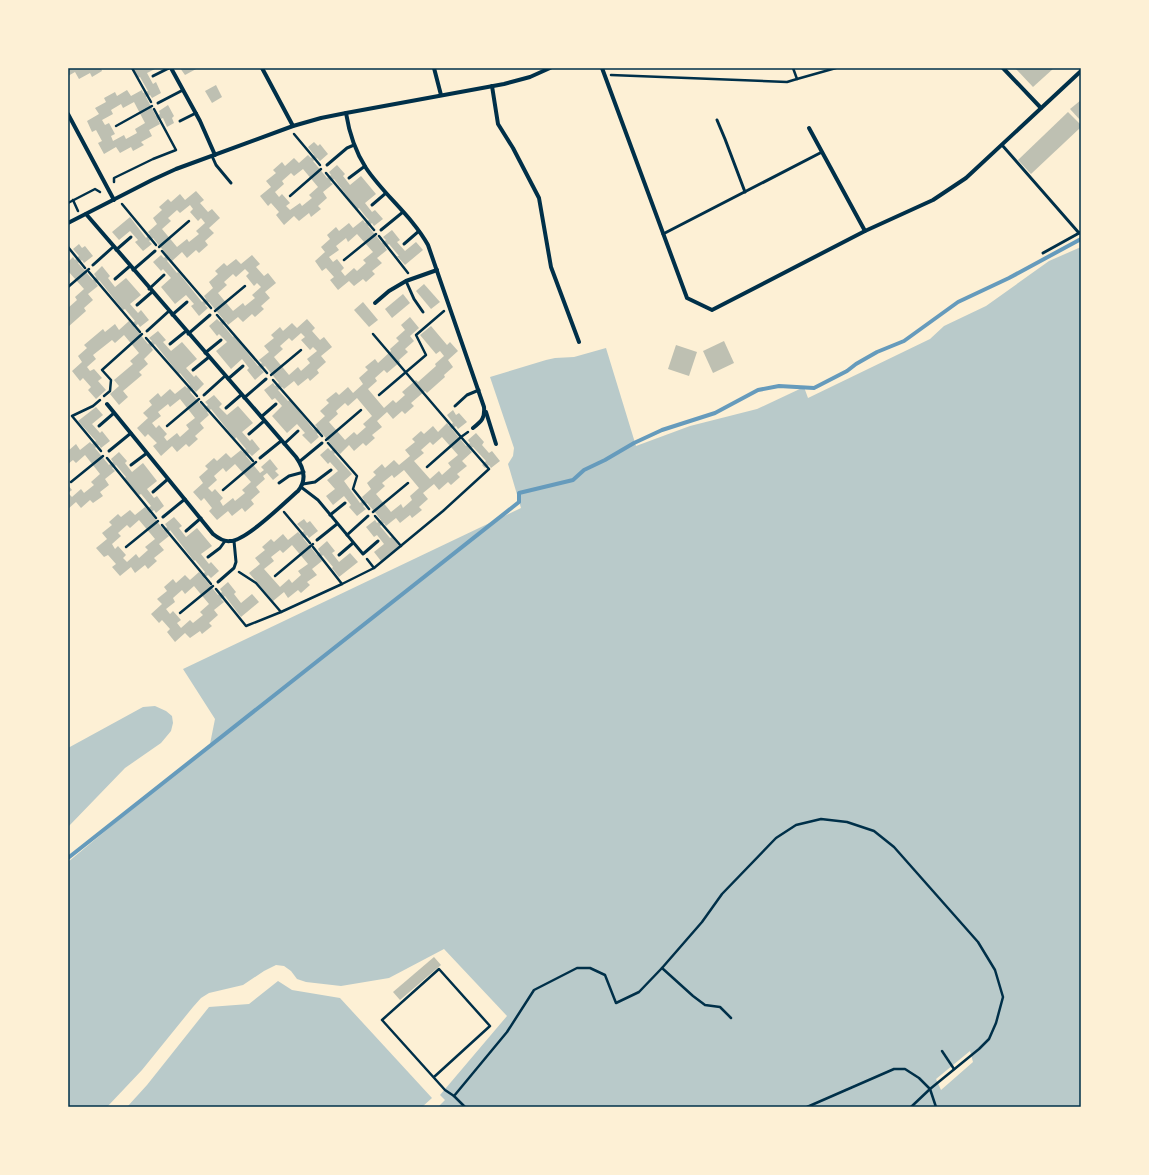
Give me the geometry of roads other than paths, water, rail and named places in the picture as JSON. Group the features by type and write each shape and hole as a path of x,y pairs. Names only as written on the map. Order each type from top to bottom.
{"street":[{"path":"170,68 196,113 214,155"},
{"path":"262,68 293,126"},
{"path":"434,68 441,95"},
{"path":"68,223 164,175 293,126 321,118 492,86 518,80 550,68"},
{"path":"602,68 686,298 712,310 865,231 933,200 966,178 1081,71"},
{"path":"1003,68 1041,108"},
{"path":"492,86 498,124 513,148 539,198 552,267 579,342"},
{"path":"346,113 354,145 365,166 386,193 420,231 428,245 479,390 496,444"},
{"path":"68,114 114,200"},
{"path":"809,128 865,231"},
{"path":"86,214 299,462 304,472 302,486 249,534 234,541 225,541 213,534 107,404"},
{"path":"375,303 389,291 406,281 437,270"},
{"path":"473,428 483,419 485,414 484,407"}],"lane":[{"path":"153,76 170,68"},
{"path":"158,103 183,90"},
{"path":"180,121 196,113"},
{"path":"717,120 744,192"},
{"path":"327,165 347,148 354,145"},
{"path":"1002,145 1080,232 1043,253"},
{"path":"663,234 822,152"},
{"path":"214,155 216,165 231,184"},
{"path":"349,178 365,166"},
{"path":"372,205 386,193"},
{"path":"381,230 403,212"},
{"path":"404,244 420,231"},
{"path":"93,265 131,237"},
{"path":"115,279 155,251"},
{"path":"137,306 164,275"},
{"path":"406,281 414,299 424,312"},
{"path":"147,331 187,302"},
{"path":"170,344 210,316"},
{"path":"193,370 221,340"},
{"path":"204,395 243,366"},
{"path":"226,408 266,379"},
{"path":"455,406 467,395 479,390"},
{"path":"261,417 276,404"},
{"path":"99,426 114,413"},
{"path":"249,434 264,421"},
{"path":"260,458 298,431"},
{"path":"109,451 131,433"},
{"path":"299,462 322,443"},
{"path":"131,465 146,453"},
{"path":"302,486 315,482 331,470"},
{"path":"279,483 288,476 304,472"},
{"path":"153,492 168,479"},
{"path":"302,486 318,500 363,554 378,541"},
{"path":"163,517 185,499"},
{"path":"330,515 345,503"},
{"path":"347,535 368,516"},
{"path":"186,531 201,518"},
{"path":"317,540 337,524"},
{"path":"208,557 220,548 225,541"},
{"path":"218,582 234,568 236,562 234,541"},
{"path":"339,555 353,543"}],"waterway":[{"path":"68,858 519,502 519,493 573,480 584,470 634,443 662,430 715,413 758,390 779,386 814,388 847,371 877,352 904,341 958,302 1009,278 1081,239"}]}
